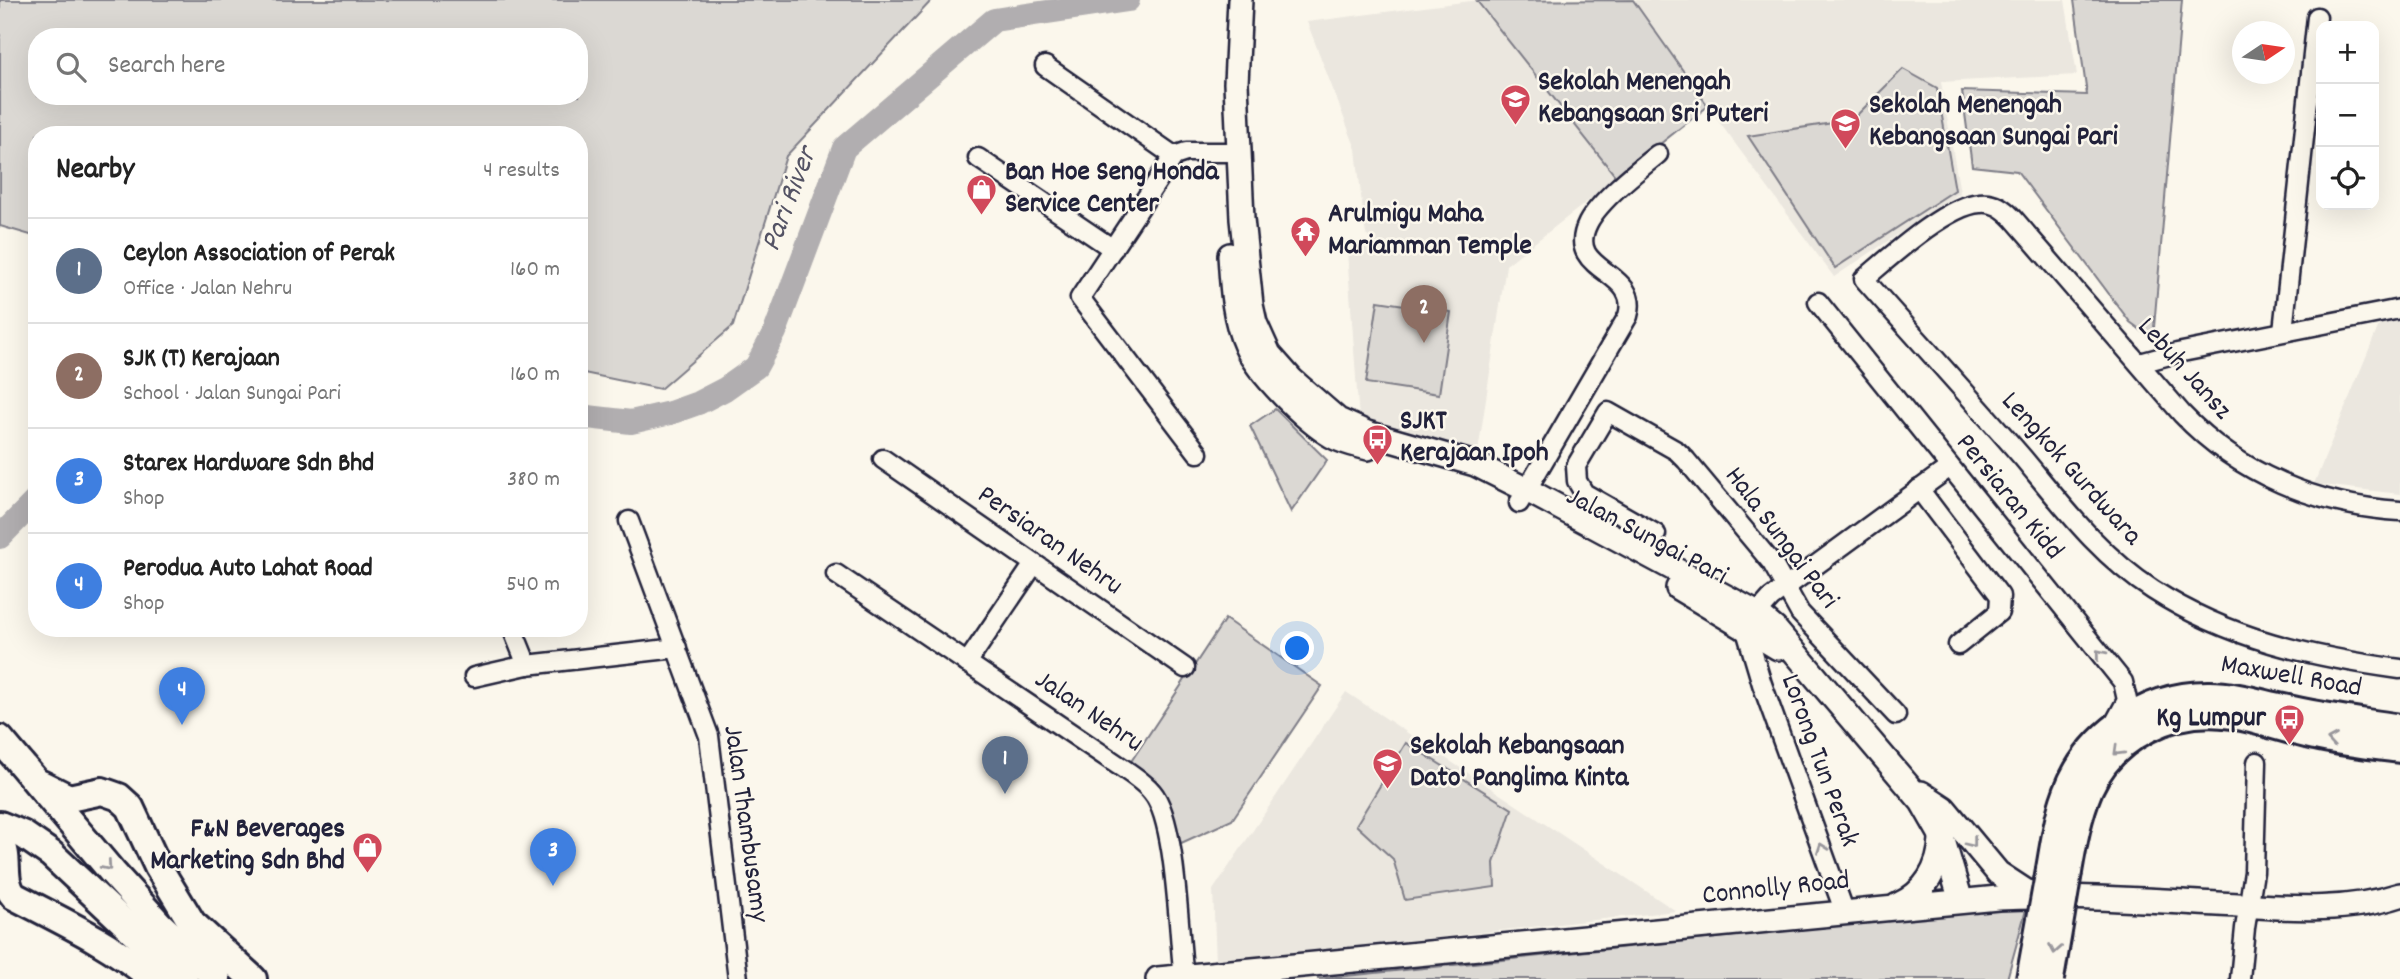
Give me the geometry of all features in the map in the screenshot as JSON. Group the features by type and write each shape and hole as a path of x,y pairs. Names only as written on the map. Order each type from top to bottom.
{"main road":[{"name":"Jalan Sungai Pari","path":"1229,0 1231,152 1251,305 1255,323 1269,354 1306,394 1338,420 1468,478 1572,514 1657,559 1750,620"},
{"name":"Jalan Sungai Pari","path":"1231,45 1240,0"},
{"name":"Jalan Sungai Pari","path":"1523,496 1651,573 1750,620"},
{"path":"1750,620 1770,641 1818,679 1922,802 1942,837 1961,901"},
{"name":"Maxwell Road","path":"2050,979 2059,870 2059,818 2071,782 2081,764 2108,732 2147,707 2168,700 2208,694 2230,696 2344,720 2400,727"},
{"name":"Maxwell Road","path":"2030,979 2059,870 2082,807 2101,769 2130,739 2167,720 2190,715 2231,715 2317,737 2400,749"},
{"path":"0,739 81,835 184,979"},
{"path":"33,779 54,793 69,798 103,791 119,797 130,807 158,867 192,923 253,979"},
{"path":"1904,782 1944,808 1998,873 2033,896"},
{"path":"81,835 80,815 86,807 99,800 119,797"},
{"path":"0,825 33,840 152,933 217,979"},
{"path":"1892,908 1921,891 1931,877 1938,861 1942,837"},
{"path":"0,841 6,855 6,882 14,896 103,944 153,979"},
{"path":"47,914 26,889 22,869 26,862 34,858 63,864"},
{"name":"Connolly Road","path":"1158,979 2033,896 2249,906 2357,905 2400,895"}],"street":[{"path":"2283,331 2317,17"},
{"path":"1045,66 1174,156"},
{"path":"1198,453 1080,298 1174,156 1186,152 1231,152"},
{"path":"1523,496 1628,316 1630,308 1628,291 1592,262 1584,251 1583,236 1589,222 1633,174 1658,154"},
{"path":"978,158 1113,249"},
{"name":"Lebuh Jansz","path":"1864,279 1914,237 1969,205 1989,203 2007,211 2198,431 2240,462 2296,490 2337,502 2400,511"},
{"name":"Lengkok Gurdwara","path":"1864,279 2023,459 2080,528 2129,573 2185,608 2256,639 2294,650 2400,669"},
{"name":"Persiaran Kidd","path":"1818,302 2123,682 2127,695 2126,705 2108,732"},
{"path":"2140,363 2177,353 2400,309"},
{"name":"Hala Sungai Pari","path":"1584,493 1577,481 1576,466 1608,412 1676,451 1772,563 1800,613 1896,715"},
{"name":"Persiaran Nehru","path":"883,459 1185,668"},
{"path":"1750,620 1786,587 1950,467"},
{"path":"1919,489 2000,596 1999,612 1958,645"},
{"path":"1572,514 1584,493 1656,534 1653,540 1657,559"},
{"name":"Jalan Thambusamy","path":"629,521 713,752 738,979"},
{"path":"967,663 1034,564"},
{"name":"Jalan Nehru","path":"836,573 1118,765 1153,792 1164,816 1172,858 1184,977"},
{"name":"Lorong Tun Perak","path":"1750,620 1762,684 1845,913"},
{"path":"516,637 527,665"},
{"path":"474,677 527,665 677,648"},
{"path":"2240,979 2245,928 2255,872 2257,762"}],"shaded area":[{"path":"0,0 932,0 786,156 733,326 660,389 588,374 588,126 28,126 28,234 0,226"},
{"path":"1479,0 2065,0 2077,75 1941,82 1960,193 1834,277 1708,107 1506,265 1478,452 1359,420 1347,251 1372,242 1366,234 1364,223 1356,149 1307,22"},
{"path":"1633,0 1708,106 1617,178 1477,1"},
{"path":"2074,0 2182,0 2153,339 2130,322 2017,171 1972,166 1962,91 2087,95"},
{"path":"1903,69 1937,88 1955,190 1835,268 1748,136 1852,120"},
{"path":"1378,301 1451,312 1439,394 1366,383"},
{"path":"2400,321 2400,494 2314,484 2379,325"},
{"path":"1275,409 1327,460 1291,512 1250,426"},
{"path":"1225,619 1322,686 1232,820 1179,844 1170,807 1157,781 1130,763"},
{"name":"Sekolah Kebangsaan Dato' Panglima Kinta","path":"1346,692 1676,911 1216,962 1213,890"},
{"path":"1406,743 1512,809 1494,863 1495,887 1405,900 1393,859 1356,825"},
{"path":"2027,906 2007,979 1317,979"}],"waterway":[{"name":"Pari River","path":"588,417 631,422 670,413 725,389 756,367 775,332 844,148 994,20 1128,0"},
{"name":"Pari River","path":"0,537 28,508"}],"place":[{"name":"Sekolah Menengah Kebangsaan Sri Puteri","path":"1515,127"},
{"name":"Sekolah Menengah Kebangsaan Sungai Pari","path":"1846,150"},
{"name":"Ban Hoe Seng Honda Service Center","path":"982,217"},
{"name":"Arulmigu Maha Mariamman Temple","path":"1305,259"},
{"name":"SJK (T) Kerajaan","path":"1424,343"},
{"name":"SJKT Kerajaan Ipoh","path":"1377,466"},
{"name":"Perodua Auto Lahat Road","path":"182,725"},
{"name":"Kg Lumpur","path":"2289,747"},
{"name":"Sekolah Kebangsaan Dato' Panglima Kinta","path":"1387,791"},
{"name":"Ceylon Association of Perak","path":"1005,794"},
{"name":"F&N Beverages Marketing Sdn Bhd","path":"368,874"},
{"name":"Starex Hardware Sdn Bhd","path":"553,886"}]}
